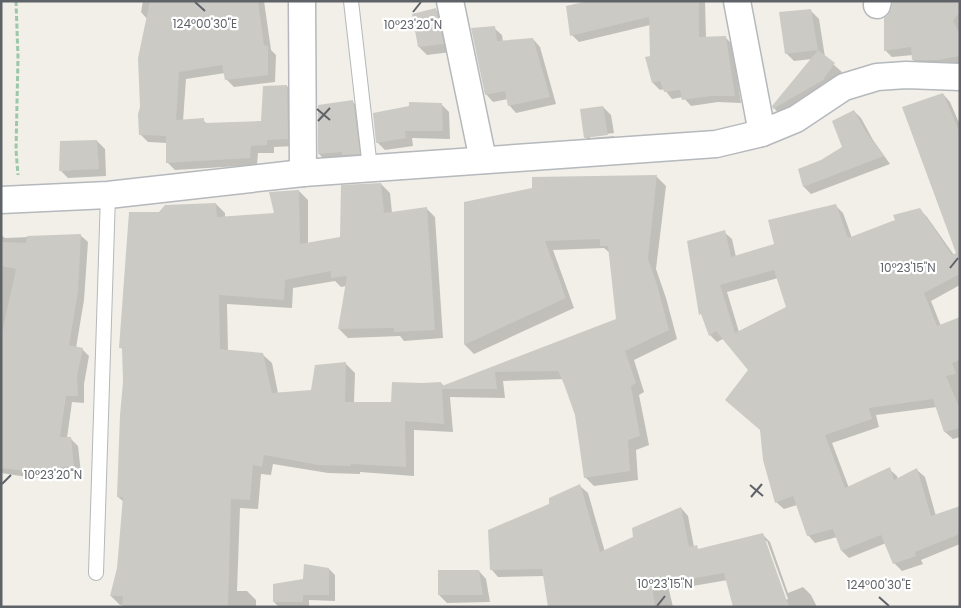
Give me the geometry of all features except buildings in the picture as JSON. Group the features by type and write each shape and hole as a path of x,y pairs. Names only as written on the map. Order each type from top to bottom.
{"street":[{"path":"302,1 303,173"},
{"path":"450,1 483,160"},
{"path":"737,1 762,133"},
{"path":"10,199 108,195 303,173 716,144 762,133 796,119 844,87 877,77 906,75 960,77"}],"lane":[{"path":"351,1 370,168"},
{"path":"96,572 108,195"}],"path":[{"path":"10,199 16,150 18,57 16,1"}]}
